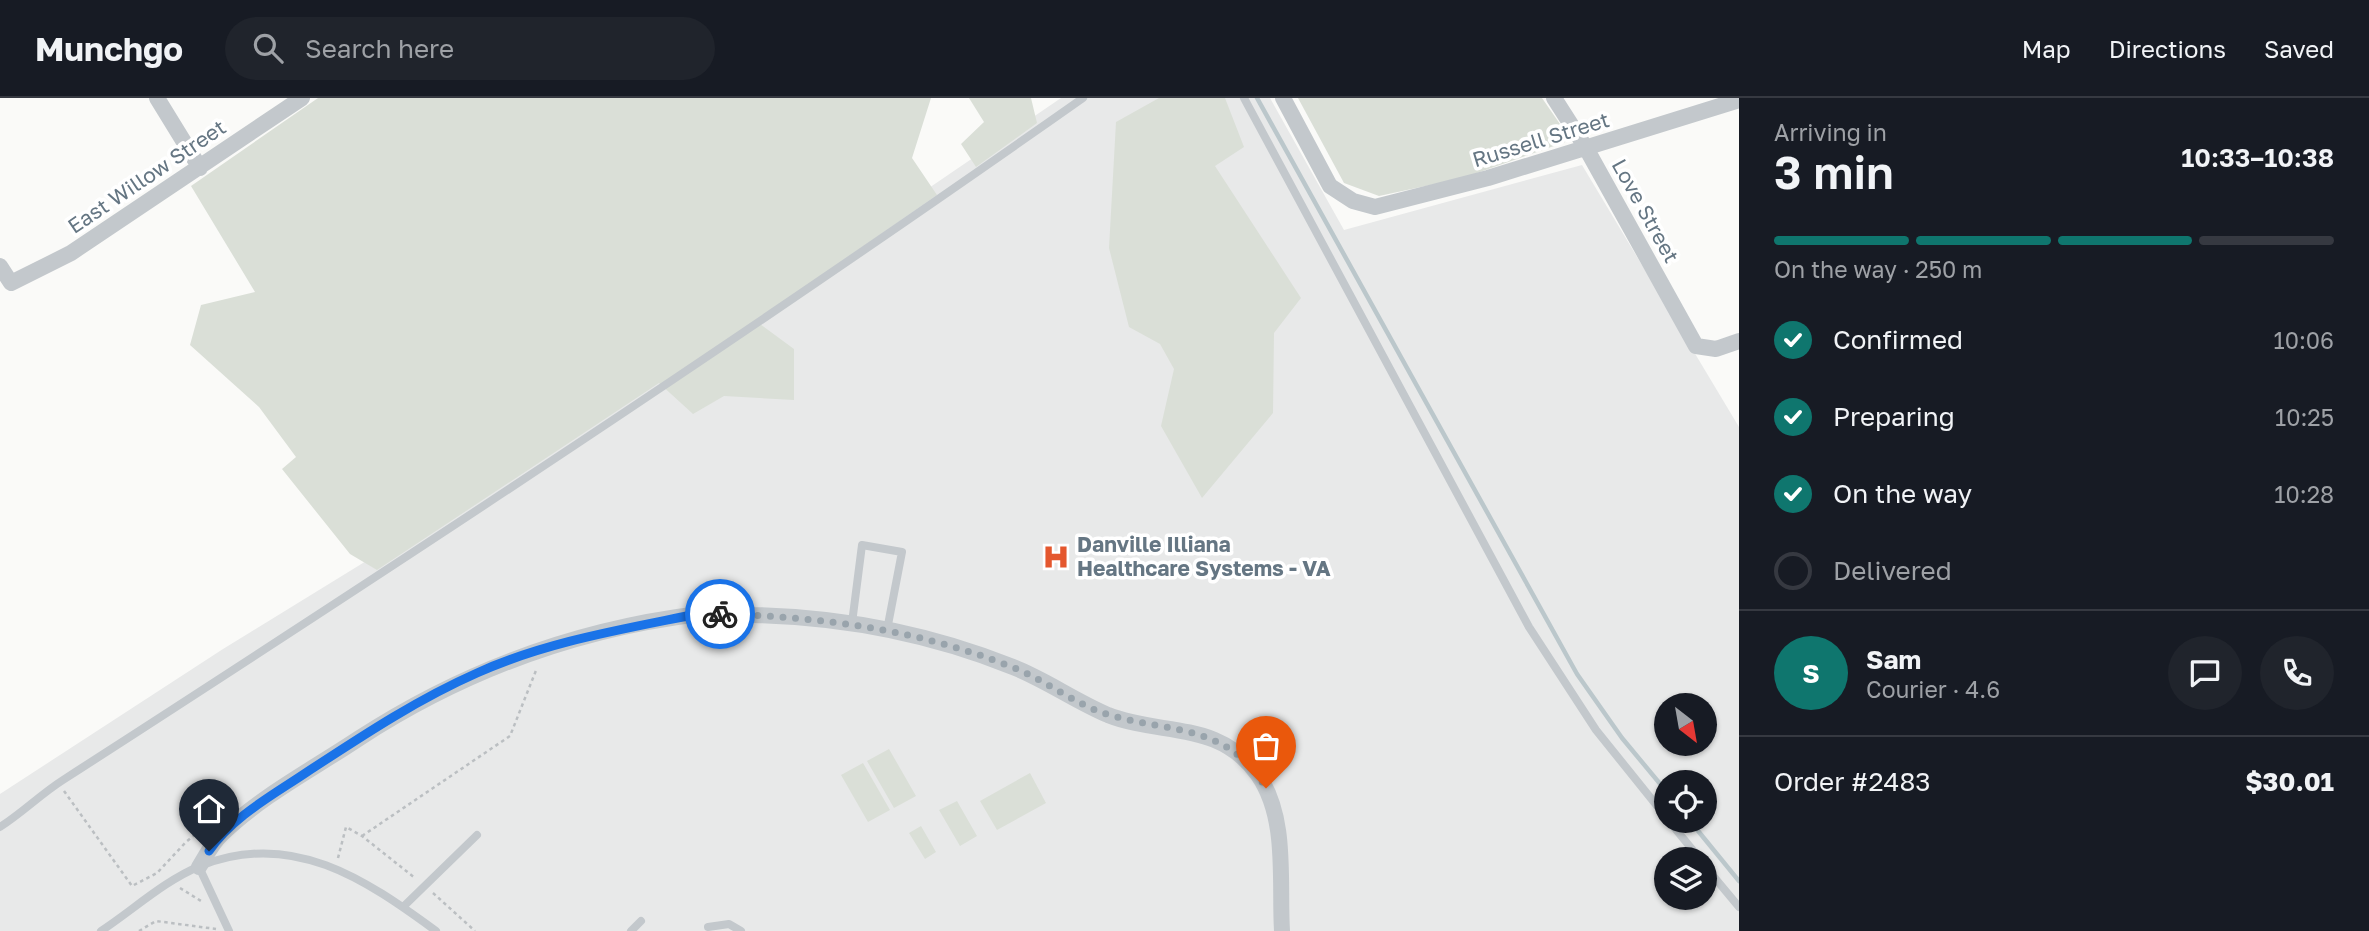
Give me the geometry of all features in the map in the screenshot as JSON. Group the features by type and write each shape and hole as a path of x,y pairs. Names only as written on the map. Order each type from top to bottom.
{"street":[{"path":"157,98 200,168"},
{"name":"East Willow Street","path":"0,266 10,283 71,253 302,98"},
{"name":"Russell Street","path":"1283,98 1330,186 1353,201 1376,207 1488,178 1739,100"},
{"name":"Love Street","path":"1554,98 1586,148 1696,346 1716,349 1739,341"},
{"path":"199,867 220,836 257,807 396,714 476,673 528,653 581,638 702,613 799,616 887,630 1013,667 1111,716 1182,729 1230,747 1257,772 1273,804 1280,866 1282,931"}],"lane":[{"path":"0,827 58,783 242,667 839,270 1083,98"},
{"path":"1244,98 1529,627 1596,730 1654,803"},
{"path":"852,623 862,545 902,552 887,630"},
{"path":"1679,833 1690,847"},
{"path":"404,907 477,835"},
{"path":"101,931 199,867 230,857 274,855 310,859 362,879 436,931"},
{"path":"199,867 229,931"},
{"path":"1717,880 1739,907"},
{"path":"413,931 421,921"},
{"path":"631,931 642,921"},
{"path":"708,927 729,924 741,931"}],"path":[{"path":"688,631 740,629"},
{"path":"362,836 510,736 539,663"},
{"path":"58,783 132,886 157,873 186,842 212,821"},
{"path":"338,858 346,828 362,836 475,931"},
{"path":"171,883 201,901"},
{"path":"213,921 217,930"},
{"path":"139,931 156,922 217,930"}],"shaded area":[{"path":"318,98 931,98 912,158 937,195 756,321 794,349 794,400 724,396 693,414 659,383 377,570 350,554 282,469 296,457 259,407 190,345 201,305 255,292 191,186"},
{"path":"969,98 1031,98 1037,123 976,167 961,144 984,122"},
{"name":"Danville Illiana Healthcare Systems - VA","path":"1061,98 1270,98 1344,230 1582,165 1739,427 1739,931 0,931 0,794 223,649 524,464"},
{"path":"1159,98 1225,98 1244,147 1215,166 1301,298 1274,333 1273,413 1202,498 1161,426 1174,369 1160,344 1129,327 1109,248 1116,122"},
{"path":"1298,98 1542,98 1571,140 1463,178 1379,196 1344,183"},
{"path":"889,749 916,796 894,808 867,761"},
{"path":"863,763 890,810 868,822 841,775"},
{"path":"1030,773 1046,803 997,830 980,801"},
{"path":"957,801 977,836 960,846 939,810"},
{"path":"921,826 936,852 925,859 909,833"}],"waterway":[{"path":"1257,98 1577,674 1622,738 1654,777"},
{"path":"1700,833 1739,881"}],"way so far":[{"path":"720,614 799,616 852,623 922,639 1013,667 1111,716 1182,729 1212,738 1230,747 1246,761 1257,772 1266,788"}],"place":[{"name":"Danville Illiana Healthcare Systems - VA","path":"1056,557"}],"route":[{"path":"209,851 220,836 266,800 396,714 476,673 528,653 581,638 702,613 720,614"}]}
